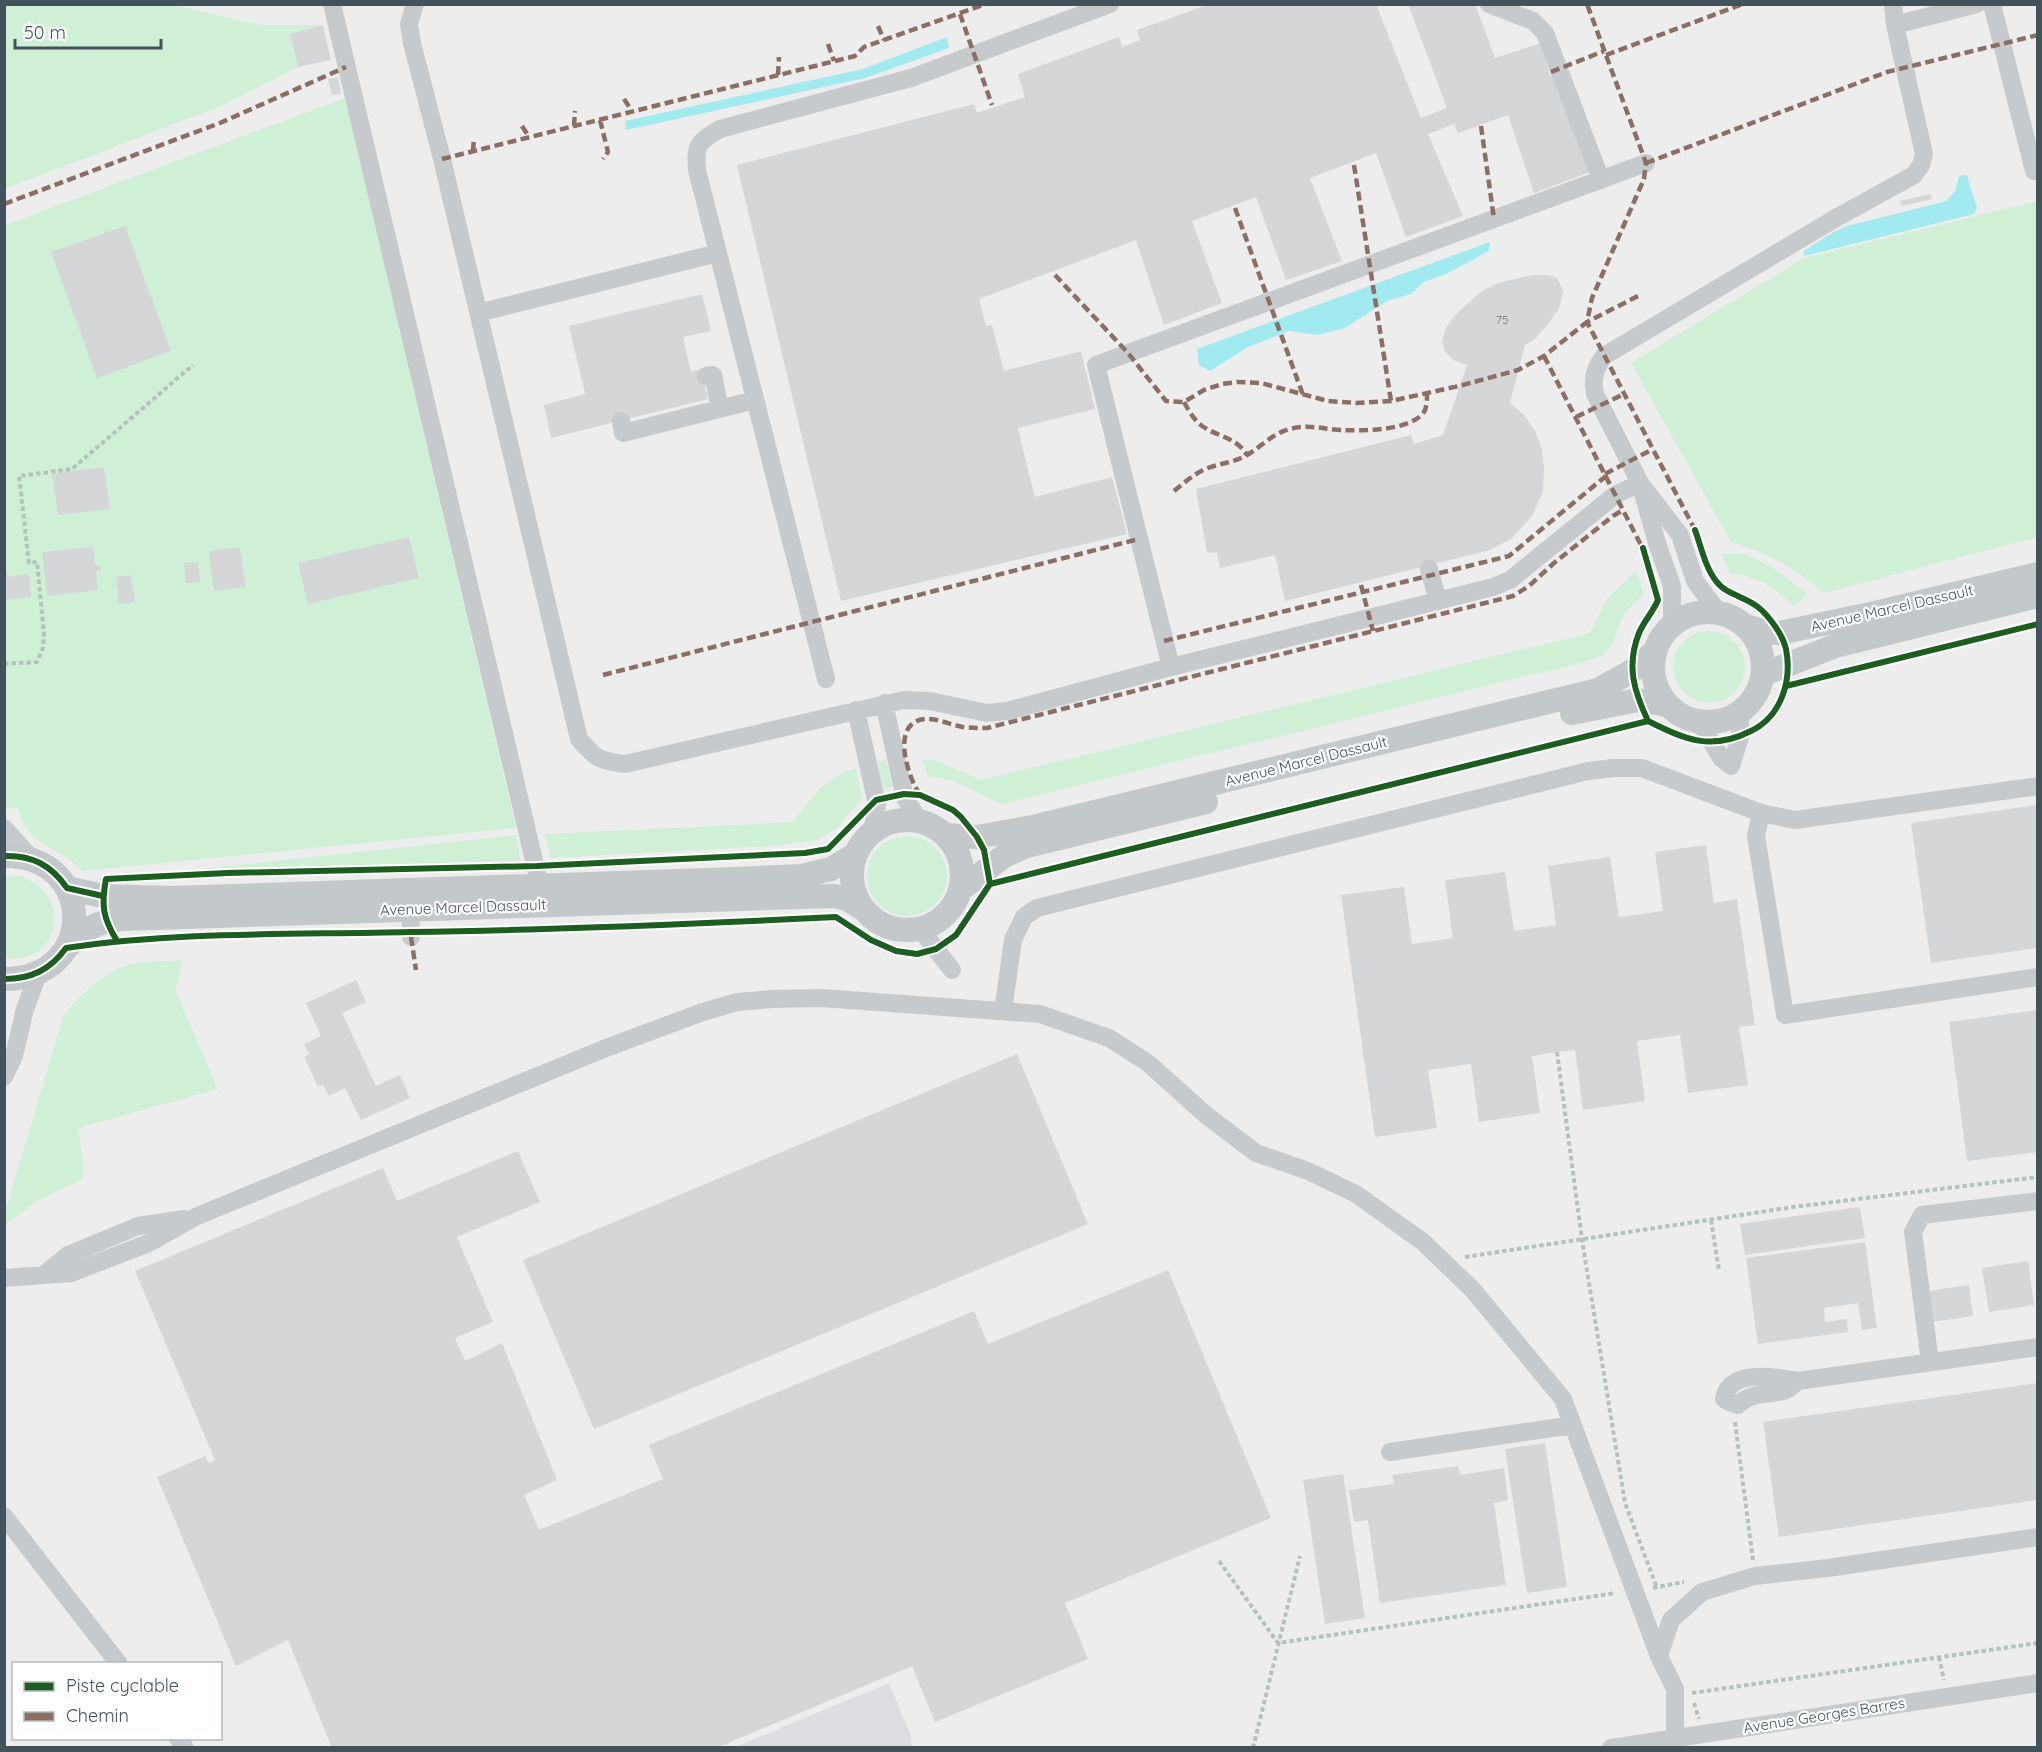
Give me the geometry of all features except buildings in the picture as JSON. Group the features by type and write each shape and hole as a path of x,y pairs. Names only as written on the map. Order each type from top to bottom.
{"main road":[{"name":"Avenue Marcel Dassault","path":"1746,626 1765,632 1779,633 1875,613 2037,574"},
{"name":"Avenue Marcel Dassault","path":"1764,674 1835,646 2037,596"},
{"path":"1703,612 1719,613 1746,626 1757,640 1763,656 1764,674 1760,689 1752,702 1740,713 1727,720 1713,723 1699,722 1682,716 1667,705 1657,689 1653,670 1655,651 1662,637 1672,625 1687,616 1703,612"},
{"name":"Avenue Marcel Dassault","path":"945,835 977,837 1033,827 1598,690 1632,671 1655,651"},
{"name":"Avenue Marcel Dassault","path":"960,890 1004,856 1027,846 1597,706 1638,700 1667,705"},
{"path":"903,821 920,822 945,835 954,846 960,860 962,875 956,901 947,914 934,923 905,930 890,927 876,920 865,910 857,897 853,883 853,869 856,854 872,833 887,825 903,821"},
{"name":"Avenue Marcel Dassault","path":"67,888 103,896 171,898 801,876 831,869 856,854"},
{"path":"4,856 31,858 46,865 58,875 67,888 73,903 74,918 72,934 66,948"},
{"name":"Avenue Marcel Dassault","path":"38,974 58,959 85,930 121,919 834,896 846,899 865,910"},
{"path":"4,979 21,979 38,974"}],"street":[{"path":"332,4 540,886"},
{"path":"416,4 409,24 412,42 579,739 592,754 606,762 625,764 904,700 930,701 987,713 1006,711 1171,667 1437,601 1510,580 1615,495 1640,483"},
{"path":"826,679 697,170 696,153 702,140 720,129 911,78 1110,4"},
{"path":"1489,4 1533,21 1545,33 1601,180"},
{"path":"1719,613 1695,581 1680,535 1640,483 1595,394 1593,384 1598,364 1604,356 1634,338 1836,218 1914,175 1921,165 1924,154 1895,25 1893,4"},
{"path":"1895,25 1977,4"},
{"path":"1992,4 2034,171 2037,170"},
{"path":"1171,667 1096,365 1646,163"},
{"path":"478,313 718,254"},
{"path":"706,376 713,375 720,409"},
{"path":"621,420 623,433 657,418 720,409 755,400"},
{"path":"1640,483 1672,586 1672,625"},
{"path":"1429,569 1437,601"},
{"path":"884,703 905,798 920,822"},
{"path":"856,710 877,804 872,833"},
{"path":"1699,722 1722,759 1731,766 1740,737 1740,713"},
{"path":"1003,1011 1013,940 1024,916 1036,908 1588,771 1642,768 1761,813 1795,820 2037,786"},
{"path":"1761,813 1756,836 1785,1015 2037,977"},
{"path":"4,828 31,858"},
{"path":"410,909 411,937"},
{"path":"920,928 952,969"},
{"path":"5,1072 14,1056 25,1008 38,974"},
{"path":"4,1278 70,1273 149,1243 195,1217 606,1048 700,1013 737,1002 821,998 1040,1014 1109,1038 1148,1063 1206,1115 1256,1154 1308,1171 1356,1194 1423,1242 1473,1290 1563,1399 1659,1656 1675,1689 1674,1738"},
{"path":"1930,1362 1913,1232 1922,1215 2037,1201"},
{"path":"1729,1402 1724,1399 1725,1390 1730,1383 1747,1378 1777,1377 1798,1381 2037,1347"},
{"path":"1390,1452 1573,1425"},
{"path":"4,1516 117,1662"},
{"path":"1659,1656 1671,1620 1702,1592 1755,1576 1828,1568 2037,1537"},
{"name":"Avenue Georges Barres","path":"1611,1748 2037,1683"}],"path":[{"path":"4,664 37,662 43,648 44,633 37,562 29,563 19,476 72,469 193,365"},
{"path":"1557,1052 1582,1240 1624,1503 1657,1588"},
{"path":"1447,1264 1457,1258 1793,1207 2037,1176"},
{"path":"1711,1220 1719,1270"},
{"path":"1729,1402 1735,1419 1755,1576"},
{"path":"1254,1748 1300,1556"},
{"path":"1219,1561 1278,1643"},
{"path":"1278,1643 1657,1588 1689,1581"},
{"path":"1692,1693 2037,1643"}],"shaded area":[{"path":"889,1683 911,1736 912,1747 735,1747"}],"green space":[{"path":"5,5 173,5 262,25 323,25 290,34 298,67 221,106 5,189"},
{"path":"345,98 516,828 82,871 63,855 36,838 22,821 17,807 5,809 5,225"},
{"path":"2037,201 2037,537 1824,593 1803,576 1780,562 1731,542 1631,363 1804,258"},
{"path":"1722,554 1746,554 1775,569 1808,594 1794,606 1772,588 1757,580 1730,574"},
{"path":"1636,571 1644,595 1622,617 1613,643 1603,655 1585,662 1002,804 953,781 928,776 922,760 934,760 981,780 1590,633 1607,599"},
{"path":"1709,631 1729,637 1739,647 1745,667 1739,687 1729,697 1709,703 1689,697 1679,687 1673,667 1679,647 1689,637"},
{"path":"886,760 893,787 883,789 877,762"},
{"path":"856,768 862,798 837,828 817,840 774,846 551,858 545,834 793,822 826,783"},
{"path":"517,835 520,861 201,869"},
{"path":"907,836 922,839 935,848 944,861 947,876 944,891 935,904 922,913 907,916 892,913 879,904 870,891 867,876 870,861 879,848 892,839"},
{"path":"19,876 37,885 49,898 54,913 54,928 48,941 37,952 23,958 5,958 5,877"},
{"path":"183,960 175,990 218,1089 78,1128 84,1169 81,1180 37,1201 5,1225 5,1212 63,1017 93,985 122,967 145,962"}],"water":[{"path":"947,37 949,48 865,78 626,130 625,121 863,69"},
{"path":"1967,175 1977,208 1974,214 1804,256 1804,251 1847,226 1947,201 1956,189 1959,176"},
{"path":"1490,242 1489,251 1448,273 1424,282 1411,294 1387,301 1345,328 1318,335 1289,331 1248,347 1210,371 1199,365 1197,349"}],"marked path":[{"path":"442,159 855,56 864,47 986,4"},
{"path":"1055,275 1128,353 1166,401 1184,402 1204,390 1237,382 1261,383 1328,401 1357,403 1391,401 1518,370 1544,356 1587,322 1592,298 1644,179 1646,163 1587,4"},
{"path":"1606,55 1743,4"},
{"path":"960,14 992,105"},
{"path":"878,26 884,40"},
{"path":"1646,163 1887,72 2038,35"},
{"path":"828,44 834,61"},
{"path":"1551,72 1604,51"},
{"path":"778,75 779,57"},
{"path":"4,204 220,123 346,67"},
{"path":"624,99 632,111"},
{"path":"574,126 575,111"},
{"path":"600,120 608,152 603,159"},
{"path":"522,126 529,137"},
{"path":"1481,126 1494,219"},
{"path":"473,151 474,138"},
{"path":"1354,165 1391,401"},
{"path":"1235,208 1303,395"},
{"path":"1638,296 1587,322 1697,534"},
{"path":"1544,356 1644,551"},
{"path":"1174,491 1199,472 1242,457 1290,429 1309,427 1373,430 1408,423 1424,412 1427,394"},
{"path":"1576,417 1624,394"},
{"path":"1184,402 1199,424 1238,444 1247,455"},
{"path":"1605,474 1653,449"},
{"path":"1164,641 1509,556 1606,476"},
{"path":"920,795 910,775 904,749 909,727 917,721 930,719 963,727 987,728 1513,596 1529,586 1554,563 1623,510"},
{"path":"603,675 1139,539"},
{"path":"1361,585 1373,631"},
{"path":"411,937 416,970"}],"cycle path":[{"path":"1643,548 1658,600 1639,633 1632,667 1636,689 1648,721 1699,741 1723,741 1737,737 1762,724 1777,707 1786,685 1786,649 1779,632 1762,611 1716,581 1706,563 1695,530"},
{"path":"1786,686 2038,624"},
{"path":"4,979 14,979 39,972 60,956 66,948 152,939 195,936 570,928 836,917 871,940 896,951 917,954 936,949 956,935 990,884 1648,721"},
{"path":"117,941 104,912 106,879 227,873 537,866 805,853 828,849 876,800 904,794 920,795 953,810 961,817 984,850 990,884"},
{"path":"4,856 23,857 40,863 54,873 67,888 103,896"}]}
